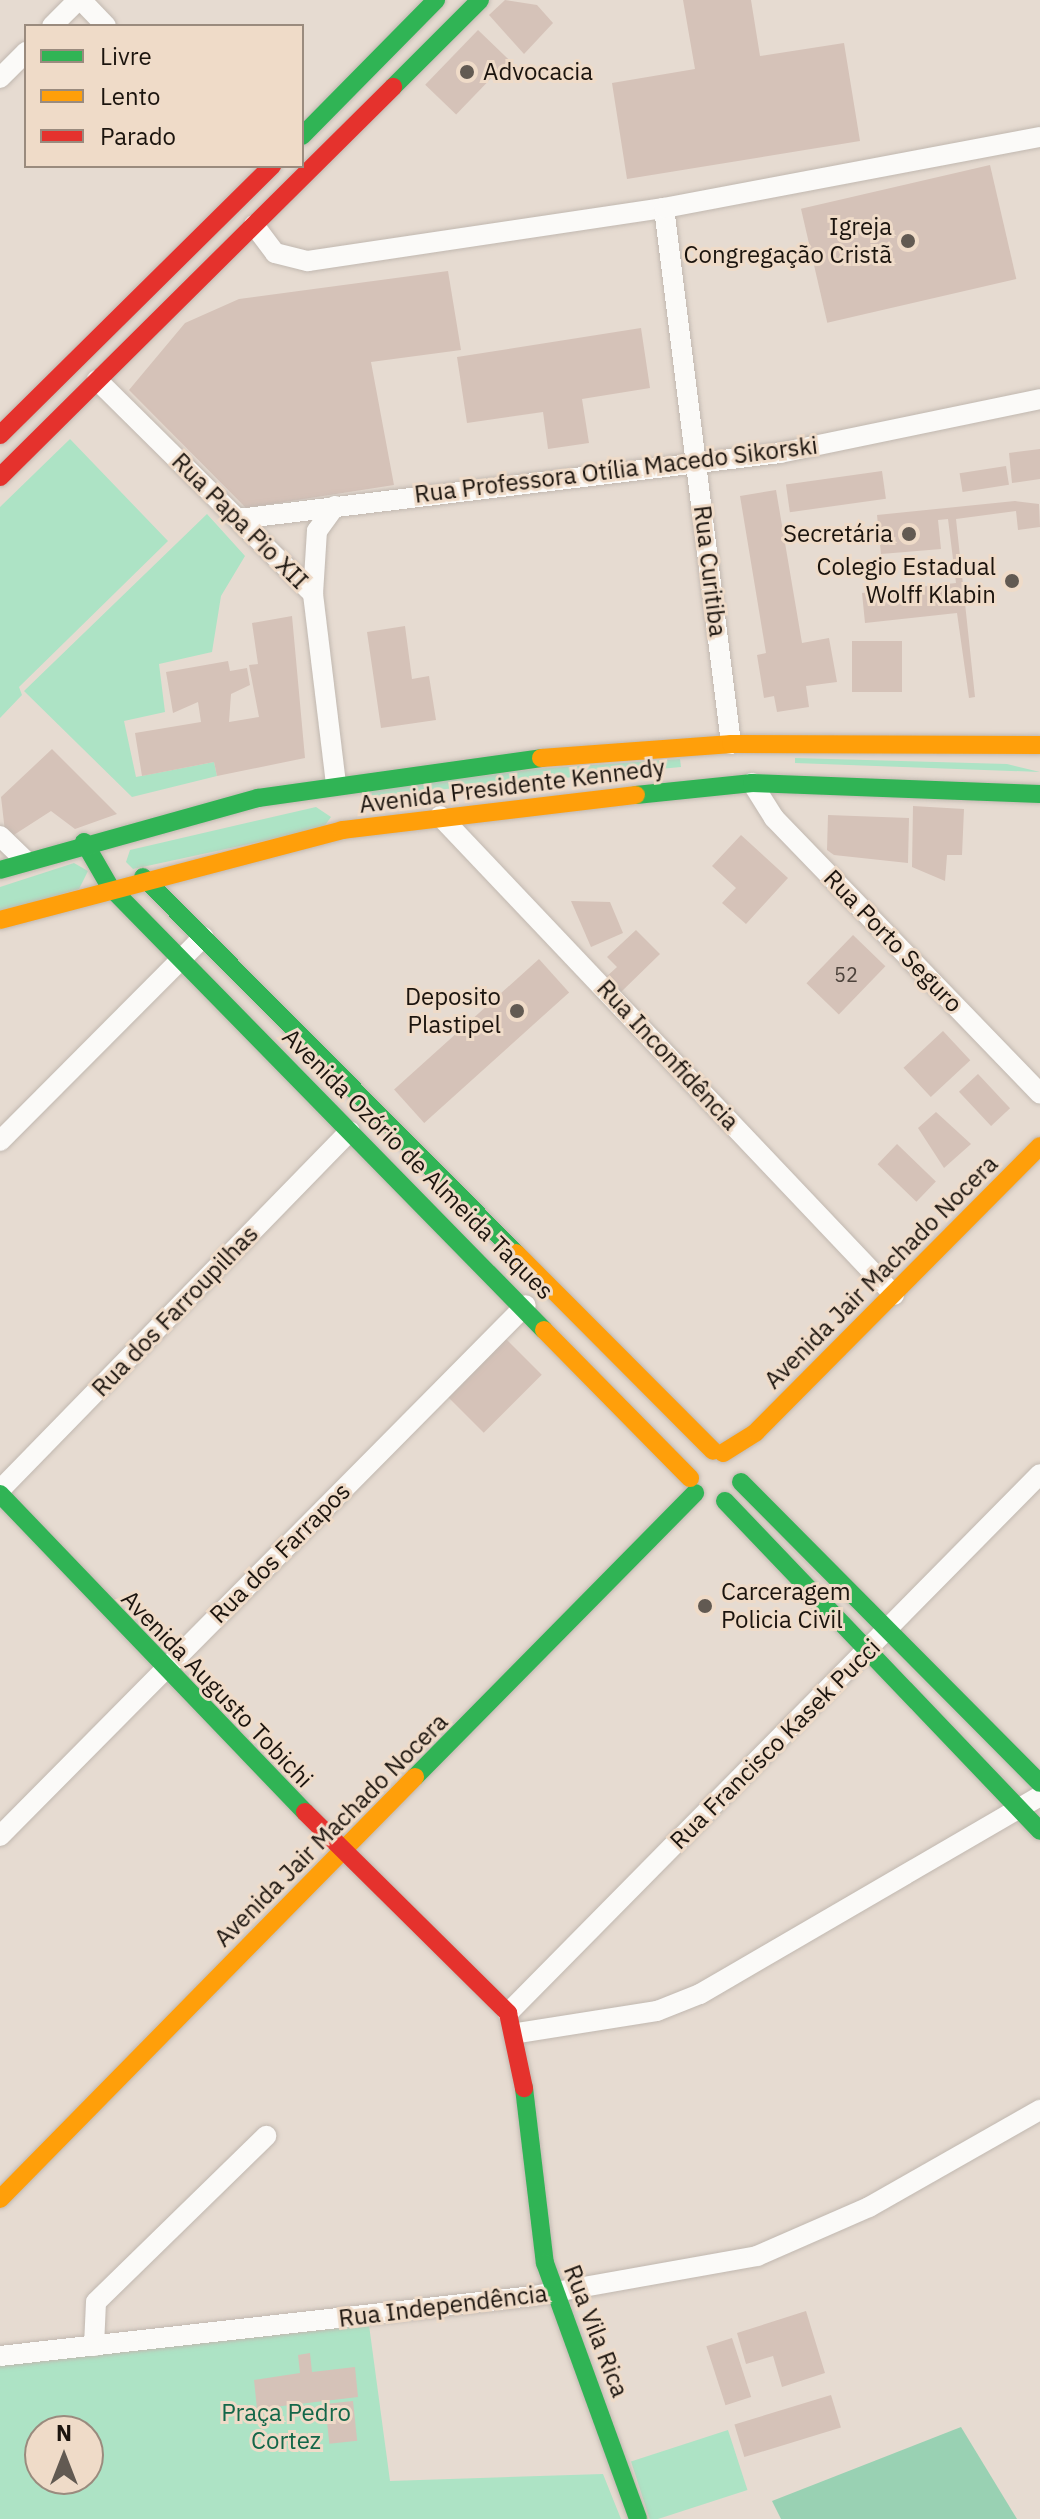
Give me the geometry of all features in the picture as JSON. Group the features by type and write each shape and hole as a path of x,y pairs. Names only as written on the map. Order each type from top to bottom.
{"street":[{"path":"54,24 80,0 104,24"},
{"path":"304,134 436,0"},
{"path":"0,477 480,0"},
{"path":"0,78 24,54"},
{"path":"254,225 275,253 308,261 664,208 1040,137"},
{"path":"243,168 276,201"},
{"path":"0,435 270,168"},
{"name":"Rua Curitiba","path":"664,208 731,744"},
{"name":"Rua Papa Pio XII","path":"97,380 313,594 336,785"},
{"name":"Rua Professora Otília Macedo Sikorski","path":"238,519 780,453 1040,399"},
{"path":"313,594 317,531 335,506"},
{"name":"Avenida Presidente Kennedy","path":"0,870 84,842 336,785 465,764 731,744 1040,745"},
{"name":"Avenida Presidente Kennedy","path":"0,920 143,877 342,830 440,816 752,783 1040,794"},
{"name":"Rua Porto Seguro","path":"752,783 774,818 1040,1093"},
{"name":"Rua Inconfidência","path":"440,816 894,1295"},
{"path":"0,836 26,861"},
{"name":"Avenida Ozório de Almeida Taques","path":"84,842 110,887 180,961 526,1305 692,1485"},
{"name":"Avenida Ozório de Almeida Taques","path":"143,877 740,1476"},
{"path":"0,1141 203,937"},
{"name":"Rua dos Farroupilhas","path":"0,1492 350,1131"},
{"name":"Avenida Jair Machado Nocera","path":"0,2199 343,1852 692,1485 697,1460 756,1432 1040,1146"},
{"name":"Rua dos Farrapos","path":"0,1836 526,1305"},
{"name":"Avenida Jair Machado Nocera","path":"725,1501 740,1476 756,1432"},
{"name":"Rua Francisco Kasek Pucci","path":"508,2013 866,1655 1040,1474"},
{"path":"740,1476 1040,1783"},
{"path":"692,1485 725,1501 866,1655 1040,1831"},
{"name":"Avenida Augusto Tobichi","path":"0,1492 163,1671 508,2013"},
{"path":"518,2033 644,2014 700,1994 1040,1796"},
{"name":"Rua Vila Rica","path":"508,2013 518,2033 553,2293 638,2519"},
{"name":"Rua Independência","path":"0,2356 553,2293 700,2268 793,2242 1040,2110"},
{"path":"94,2346 96,2302 266,2136"}],"green space":[{"path":"70,439 168,541 19,687 22,695 0,718 0,507"},
{"path":"207,514 245,556 221,596 212,652 159,664 165,712 124,721 136,777 214,762 217,776 132,797 24,691"},
{"path":"795,758 1007,764 1040,772 795,763"},
{"path":"680,759 681,767 372,796 371,790 535,769"},
{"path":"316,807 331,817 323,828 133,869 126,862 130,850"},
{"path":"74,863 88,871 79,889 0,912 0,887"},
{"name":"Praça Pedro Cortez","path":"369,2325 390,2481 603,2474 621,2519 0,2519 0,2365"},
{"path":"961,2427 1017,2519 781,2519 772,2501"},
{"path":"728,2430 747,2490 650,2519 631,2462"}],"building":[{"path":"505,0 537,5 553,23 524,54 489,15"},
{"path":"683,0 751,0 760,56 844,43 860,141 627,179 612,83 695,69"},
{"name":"Advocacia","path":"478,30 509,60 456,115 425,85"},
{"name":"Igreja Congregação Cristã","path":"990,165 1016,279 827,323 801,209"},
{"path":"448,271 461,350 371,362 394,485 246,508 129,390 185,323 239,299"},
{"path":"641,328 650,388 582,399 589,443 548,449 543,412 467,423 457,357"},
{"path":"1040,449 1040,479 1012,483 1009,453"},
{"path":"1006,466 1009,485 963,492 960,473"},
{"path":"882,471 886,499 790,512 786,484"},
{"path":"776,490 802,643 829,638 837,682 806,686 809,707 777,712 774,696 764,698 757,655 766,653 740,496"},
{"path":"1015,501 1039,504 1040,527 1018,530 1016,511 956,519 975,697 969,698 957,613 865,623 862,593 956,583 948,519 938,520 941,549 881,554 877,515"},
{"path":"292,616 305,758 217,776 214,762 142,776 135,733 201,722 198,702 173,713 166,672 228,661 230,671 247,668 250,685 231,694 229,722 259,717 249,665 258,664 252,623"},
{"path":"405,626 412,679 429,676 436,720 381,728 367,632"},
{"path":"852,641 902,641 902,692 852,692"},
{"path":"52,749 117,814 75,829 51,811 6,840 1,797"},
{"path":"913,806 964,809 962,855 947,855 945,881 912,867"},
{"path":"828,815 909,818 908,863 834,855 827,850"},
{"path":"741,835 788,878 746,924 722,903 736,888 712,866"},
{"path":"571,901 610,902 623,933 591,947"},
{"path":"636,930 660,954 620,993 605,978 617,967 607,957"},
{"path":"853,935 885,966 839,1014 806,983"},
{"path":"539,959 569,992 424,1123 394,1089"},
{"path":"943,1031 970,1060 931,1097 904,1068"},
{"path":"978,1074 1010,1108 991,1126 959,1092"},
{"path":"936,1112 971,1144 944,1168 918,1128"},
{"path":"897,1144 936,1182 916,1202 878,1164"},
{"path":"505,1338 542,1375 484,1433 447,1396"},
{"path":"806,2311 825,2373 782,2387 773,2356 746,2364 737,2333"},
{"path":"732,2338 751,2397 725,2405 706,2346"},
{"path":"310,2353 312,2372 355,2367 358,2397 257,2409 254,2380 300,2373 298,2355"},
{"path":"831,2395 841,2428 744,2457 734,2425"},
{"path":"353,2401 357,2441 329,2444 325,2404"}],"traffic: fast":[{"path":"304,134 436,0"},
{"path":"393,87 480,0"},
{"path":"0,870 258,798 541,758"},
{"path":"636,795 752,783 1040,794"},
{"path":"84,842 110,887 544,1330"},
{"path":"143,877 516,1253"},
{"path":"741,1482 1040,1783"},
{"path":"415,1777 695,1493"},
{"path":"0,1494 305,1812"},
{"path":"725,1501 1040,1831"},
{"path":"524,2088 545,2263 638,2519"}],"traffic: slow":[{"path":"541,758 731,744 1040,745"},
{"path":"0,920 342,830 636,795"},
{"path":"723,1453 756,1432 1040,1146"},
{"path":"516,1253 713,1451"},
{"path":"544,1330 690,1478"},
{"path":"0,2199 415,1777"}],"traffic: jam":[{"path":"0,477 393,87"},
{"path":"0,435 270,168"},
{"path":"305,1812 508,2013 524,2088"}],"place":[{"name":"Advocacia","path":"467,72"},
{"name":"Igreja Congregação Cristã","path":"908,241"},
{"name":"Secretária","path":"909,534"},
{"name":"Colegio Estadual Wolff Klabin","path":"1012,581"},
{"name":"Deposito Plastipel","path":"517,1011"},
{"name":"Carceragem Policia Civil","path":"705,1606"}]}
